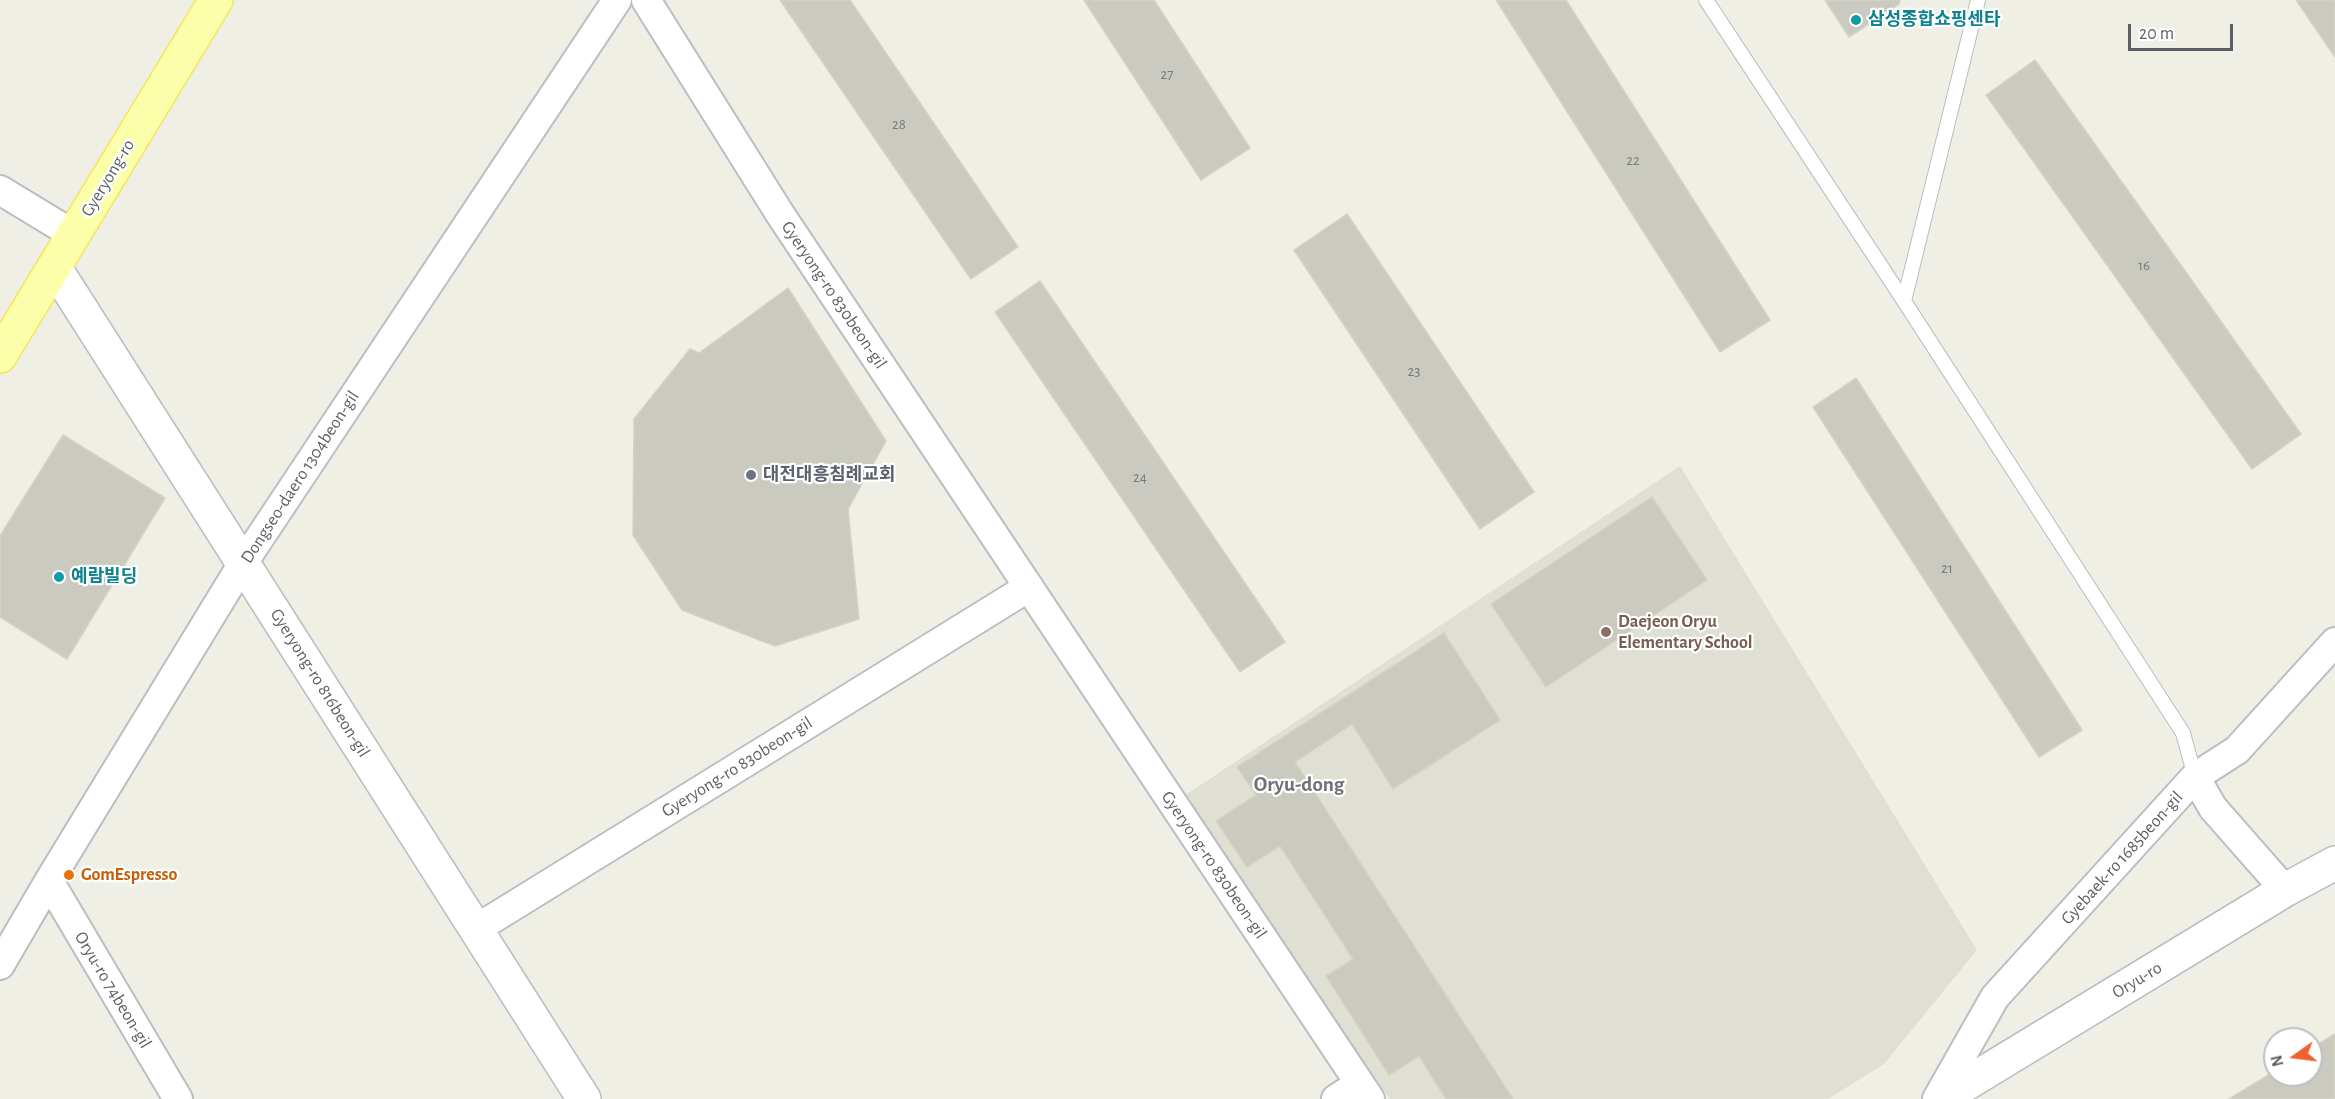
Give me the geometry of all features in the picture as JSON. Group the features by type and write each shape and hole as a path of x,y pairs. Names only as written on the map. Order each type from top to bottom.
{"main road":[{"name":"Gyeryong-ro","path":"0,356 216,0"}],"street":[{"name":"Dongseo-daero 1304beon-gil","path":"0,965 243,563 617,0"},
{"name":"Gyeryong-ro 830beon-gil","path":"646,0 780,214 1364,1091 1336,1099"},
{"path":"0,190 74,235"},
{"name":"Gyeryong-ro 816beon-gil","path":"55,268 584,1099"},
{"name":"Gyeryong-ro 830beon-gil","path":"476,929 1029,586"},
{"name":"Gyebaek-ro 1685beon-gil","path":"1939,1099 1995,997 2195,777 2237,750 2335,642"},
{"path":"2195,777 2213,808 2285,890"},
{"name":"Oryu-ro","path":"1939,1099 2285,890 2335,863"},
{"name":"Oryu-ro 74beon-gil","path":"49,881 178,1099"}],"lane":[{"path":"1706,0 2183,733 2195,777"},
{"path":"1904,301 1978,0"}],"shaded area":[{"name":"Daejeon Oryu Elementary School","path":"1680,466 1977,950 1884,1064 1828,1099 1390,1099 1181,798"}],"building":[{"path":"780,0 850,0 1018,247 971,279"},
{"path":"1084,0 1154,0 1250,148 1201,180"},
{"path":"1496,0 1566,0 1770,320 1720,352"},
{"name":"삼성종합쇼핑센타","path":"1825,0 1900,0 1899,4 1849,37"},
{"path":"2296,0 2335,0 2335,57"},
{"path":"2035,60 2301,434 2252,469 1986,95"},
{"path":"1347,214 1534,492 1480,529 1294,250"},
{"path":"1040,281 1285,642 1240,672 995,312"},
{"name":"대전대흥침례교회","path":"788,288 886,441 848,509 859,619 775,646 682,610 633,535 634,419 690,349 699,353"},
{"path":"1856,378 2082,730 2039,757 1813,407"},
{"name":"예람빌딩","path":"63,435 165,498 67,659 0,617 0,536"},
{"path":"1652,497 1707,580 1546,687 1491,604"},
{"path":"1444,633 1500,720 1393,789 1352,724 1295,762 1513,1099 1446,1099 1419,1056 1389,1075 1326,976 1353,959 1280,846 1247,867 1216,821 1256,795 1237,767"},
{"path":"2335,1034 2335,1099 2229,1099 2263,1078 2263,1087 2323,1087 2323,1041"}],"place":[{"name":"삼성종합쇼핑센타","path":"1856,20"},
{"name":"대전대흥침례교회","path":"751,475"},
{"name":"예람빌딩","path":"59,577"},
{"name":"Daejeon Oryu Elementary School","path":"1606,632"},
{"name":"GomEspresso","path":"69,875"}],"district":[{"name":"Oryu-dong","path":"1299,785"}]}
